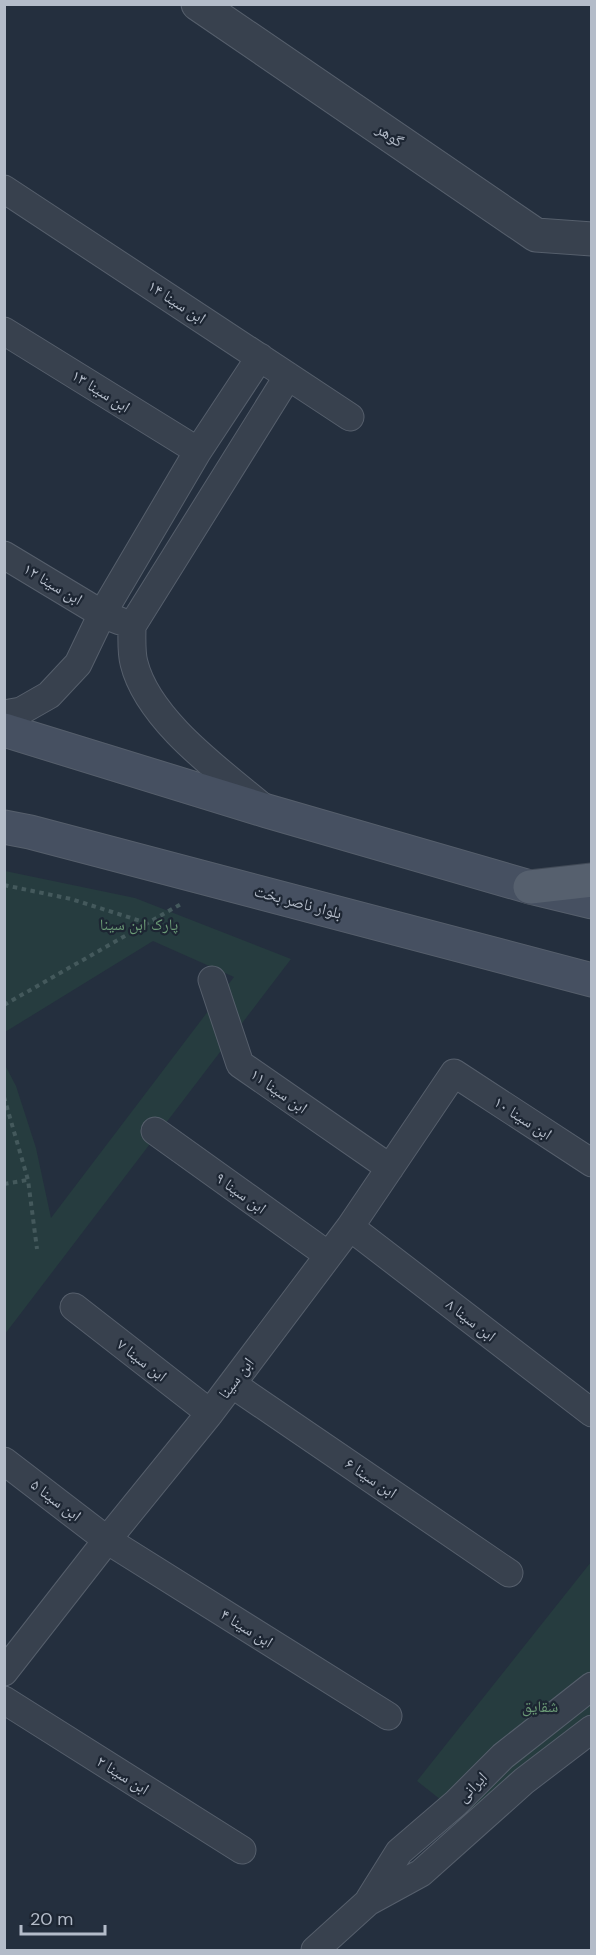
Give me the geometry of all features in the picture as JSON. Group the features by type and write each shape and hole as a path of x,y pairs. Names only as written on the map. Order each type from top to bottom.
{"main road":[{"path":"4,730 267,811 530,887 591,902"},
{"name":"بلوار ناصر بخت","path":"4,826 591,980"},
{"path":"530,887 591,880"}],"street":[{"name":"گوهر","path":"198,4 536,235 591,239"},
{"name":"ابن سینا ۱۴","path":"4,189 350,417"},
{"name":"ابن سینا ۱۳","path":"4,331 198,451"},
{"path":"4,714 21,711 49,694 78,664 102,614 198,451 260,357"},
{"path":"267,811 181,736 150,700 134,663 132,626 288,376"},
{"name":"ابن سینا ۱۲","path":"4,555 102,614 132,626"},
{"name":"ابن سینا ۱۱","path":"212,980 240,1064 390,1168"},
{"name":"ابن سینا","path":"4,1672 210,1413 350,1227 454,1073"},
{"name":"ابن سینا ۱۰","path":"454,1073 591,1163"},
{"name":"ابن سینا ۹","path":"155,1131 328,1255"},
{"name":"ابن سینا ۸","path":"350,1227 591,1413"},
{"name":"ابن سینا ۷","path":"74,1307 210,1413"},
{"name":"ابن سینا ۶","path":"232,1384 509,1572"},
{"name":"ابن سینا ۵","path":"4,1461 107,1540"},
{"name":"ابن سینا ۴","path":"107,1540 388,1716"},
{"name":"ایرانی","path":"368,1902 399,1852 456,1803 503,1756 591,1686"},
{"name":"ابن سینا ۲","path":"4,1700 242,1850"},
{"name":"ایرانی","path":"315,1950 368,1902 421,1873 524,1781 591,1730"}],"path":[{"path":"4,1005 219,882"},
{"path":"4,885 71,899 147,923"},
{"path":"4,1097 28,1180 37,1249"},
{"path":"4,1184 28,1180"}],"green space":[{"name":"پارک ابن سینا","path":"5,871 135,898 291,959 5,1334 5,1065 16,1086 36,1148 51,1218 234,977 153,941 5,1032"},
{"name":"شقایق","path":"591,1562 591,1729 474,1826 417,1781"}]}
